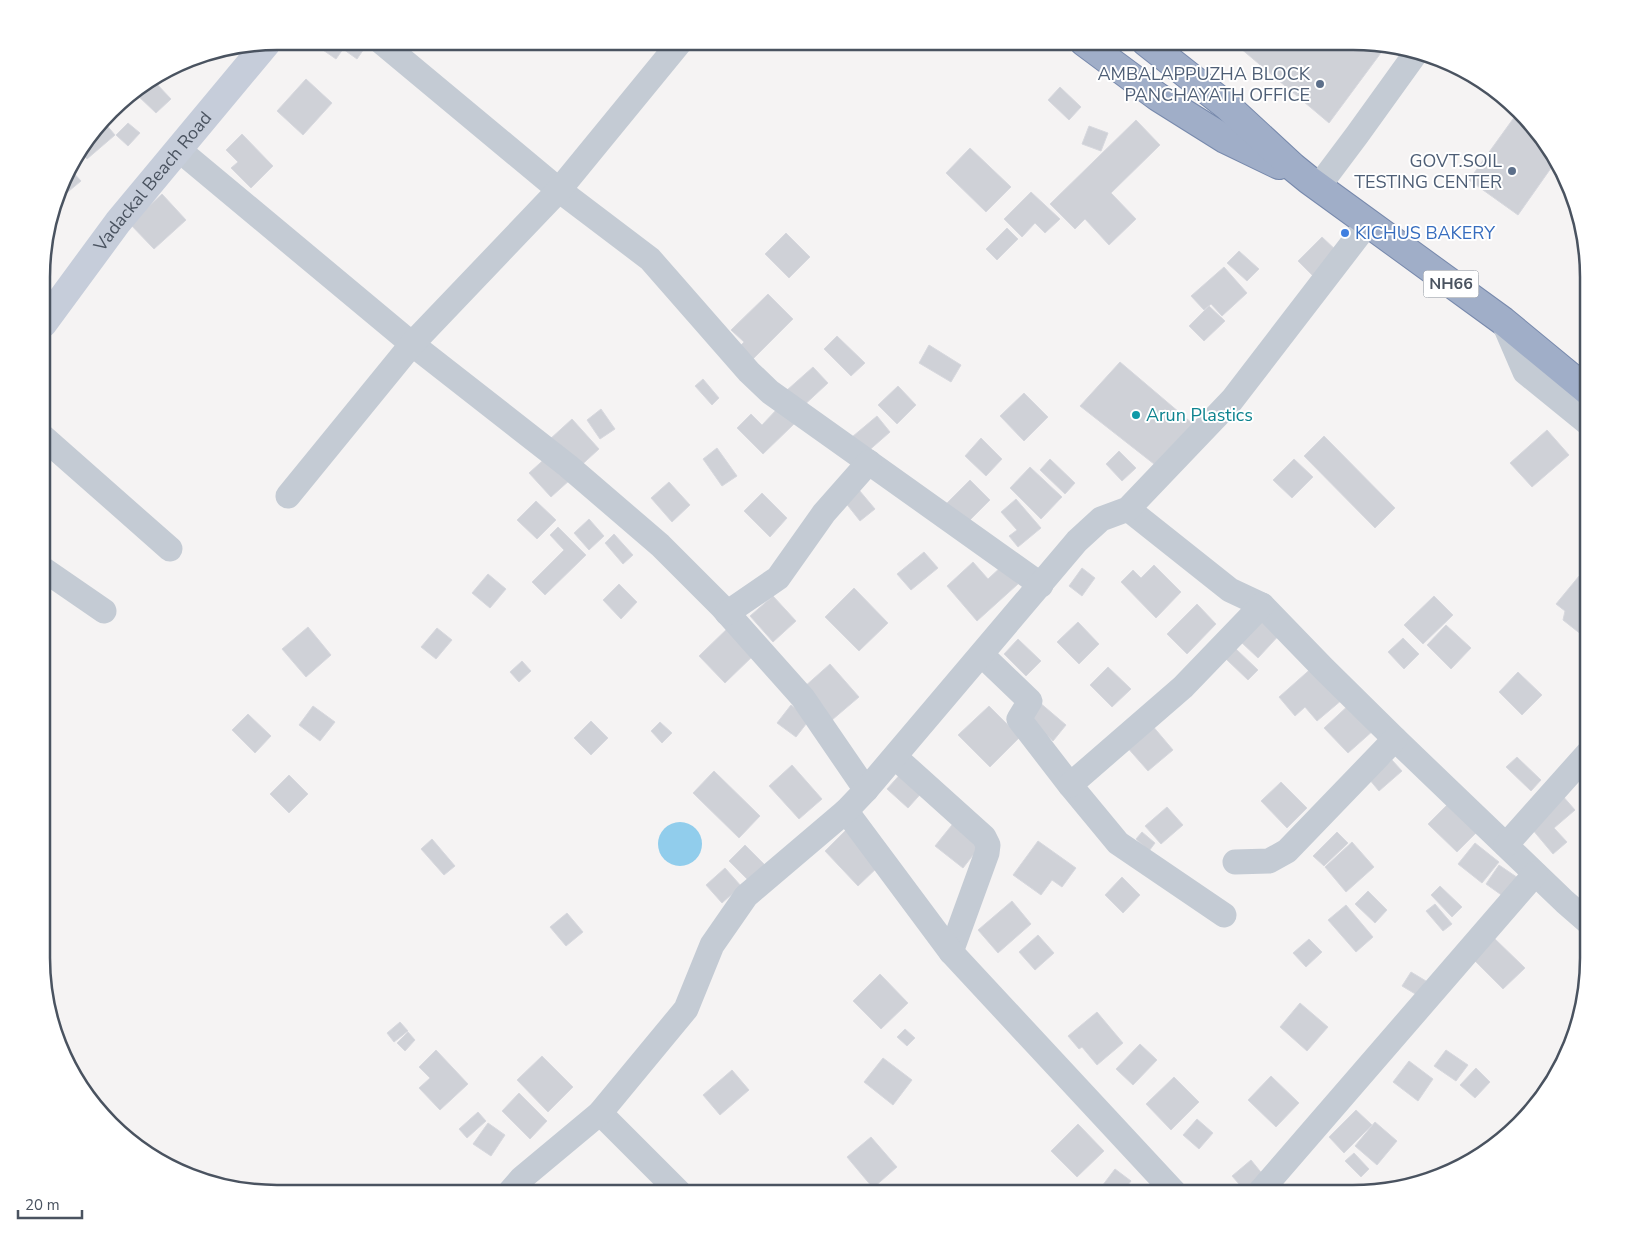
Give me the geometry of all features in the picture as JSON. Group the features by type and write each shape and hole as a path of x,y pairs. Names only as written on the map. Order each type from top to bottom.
{"highway":[{"name":"NH66","path":"1095,50 1158,97 1226,139 1314,184"},
{"name":"NH66","path":"1156,50 1227,106 1292,167 1503,322 1580,385"}],"main road":[{"name":"Vadackal Beach Road","path":"50,314 118,222 261,50"}],"street":[{"path":"391,50 559,190 650,259 743,365 770,392 1041,585"},
{"path":"288,496 412,344 559,190 674,50"},
{"path":"1314,184 1357,135 1412,58"},
{"path":"178,149 412,344 568,466 660,545 727,613 803,698 866,790"},
{"path":"516,1185 600,1112 686,1009 712,945 746,896 846,811 866,790 1077,541 1101,519 1128,509 1232,400 1368,223"},
{"path":"1503,322 1525,372 1580,417"},
{"path":"50,443 170,549"},
{"path":"727,613 778,578 824,513 869,462"},
{"path":"1128,509 1230,590 1262,605 1324,670 1535,874 1580,915"},
{"path":"50,574 104,612"},
{"path":"1070,784 1183,687 1262,605"},
{"path":"982,655 1030,701 1019,719 1118,843 1224,915"},
{"path":"1235,862 1269,861 1287,851 1395,739"},
{"path":"895,757 984,837 988,844 987,853 951,952"},
{"path":"1506,845 1580,762"},
{"path":"846,811 951,952 1168,1185"},
{"path":"1266,1185 1535,874"},
{"path":"600,1112 671,1185"}],"water":[{"path":"680,822 692,826 698,832 702,844 698,856 692,862 680,866 668,862 662,856 658,844 662,832 668,826"}],"building":[{"path":"323,50 342,50 336,59"},
{"path":"344,50 363,50 357,59"},
{"name":"AMBALAPPUZHA BLOCK PANCHAYATH OFFICE","path":"1242,50 1368,50 1382,52 1329,123"},
{"path":"306,79 332,103 303,135 277,111"},
{"path":"157,84 171,99 156,113 139,97"},
{"path":"1060,87 1081,107 1069,120 1048,100"},
{"name":"GOVT.SOIL TESTING CENTER","path":"1515,117 1542,151 1552,167 1518,215 1469,180"},
{"path":"1136,120 1160,145 1111,193 1136,219 1109,245 1085,219 1075,229 1050,204"},
{"path":"128,123 140,133 128,146 116,135"},
{"path":"107,126 115,135 87,159 85,156"},
{"path":"1089,126 1108,133 1101,151 1082,144"},
{"path":"242,134 273,166 251,188 231,168 238,162 226,150"},
{"path":"970,148 1011,187 986,212 946,173"},
{"path":"75,174 81,181 66,194"},
{"path":"1031,192 1060,219 1045,233 1035,223 1022,237 1004,219"},
{"path":"162,194 186,220 154,249 130,224"},
{"path":"1007,228 1018,239 997,260 986,249"},
{"path":"786,233 810,257 789,278 765,254"},
{"path":"1322,237 1339,253 1315,278 1298,261"},
{"path":"1239,251 1259,269 1247,281 1227,263"},
{"path":"1224,267 1247,293 1222,316 1211,304 1204,310 1191,296"},
{"path":"768,294 793,319 751,361 738,348 744,342 731,330"},
{"path":"1209,306 1225,321 1204,341 1189,326"},
{"path":"837,336 865,363 851,376 824,349"},
{"path":"929,345 961,365 951,382 919,363"},
{"name":"Arun Plastics","path":"1120,362 1193,424 1154,464 1080,406"},
{"path":"813,367 828,383 801,408 786,391"},
{"path":"703,379 719,398 712,405 695,386"},
{"path":"898,386 916,405 897,424 878,405"},
{"path":"1024,393 1048,417 1024,441 1000,416"},
{"path":"778,408 794,424 763,454 737,428 751,414 762,425"},
{"path":"601,409 615,429 600,439 587,420"},
{"path":"877,416 890,432 866,453 852,437"},
{"path":"572,419 599,449 576,470 549,440"},
{"path":"1547,430 1569,455 1532,487 1510,463"},
{"path":"1324,436 1395,508 1375,528 1304,456"},
{"path":"981,438 1002,459 986,476 965,456"},
{"path":"717,448 737,476 722,486 703,459"},
{"path":"1119,451 1136,468 1122,481 1106,464"},
{"path":"549,455 571,479 551,497 529,473"},
{"path":"1050,459 1075,483 1065,494 1040,470"},
{"path":"1294,459 1313,477 1292,498 1273,480"},
{"path":"1030,467 1062,497 1041,519 1010,488"},
{"path":"970,480 990,500 967,523 947,503"},
{"path":"669,482 690,505 672,522 651,498"},
{"path":"859,490 875,509 860,521 845,502"},
{"path":"762,493 787,518 770,537 744,511"},
{"path":"1016,499 1041,528 1018,547 1009,536 1017,530 1001,512"},
{"path":"536,501 556,520 537,539 517,520"},
{"path":"589,519 604,536 589,550 574,533"},
{"path":"558,527 586,555 545,595 532,582 564,550 550,535"},
{"path":"614,534 633,555 623,564 605,543"},
{"path":"924,552 938,568 911,590 897,574"},
{"path":"973,562 988,579 1002,566 1018,584 977,621 947,586"},
{"path":"1154,565 1181,592 1156,618 1121,582 1133,570 1141,578"},
{"path":"1082,568 1095,578 1082,596 1069,586"},
{"path":"488,574 506,589 490,608 472,593"},
{"path":"1580,575 1580,633 1563,620 1565,611 1556,604"},
{"path":"619,584 637,602 621,619 603,600"},
{"path":"854,588 888,623 859,651 825,617"},
{"path":"773,596 796,621 773,642 750,616"},
{"path":"1434,596 1453,615 1423,644 1404,625"},
{"path":"1197,604 1216,624 1187,654 1167,634"},
{"path":"1267,615 1283,631 1258,658 1241,642"},
{"path":"1078,622 1099,644 1079,664 1057,642"},
{"path":"731,625 757,652 725,683 699,656"},
{"path":"1446,625 1471,648 1451,669 1427,645"},
{"path":"308,627 331,655 306,677 282,649"},
{"path":"437,628 452,640 436,659 421,647"},
{"path":"1403,638 1419,654 1404,669 1388,652"},
{"path":"1018,639 1041,661 1026,676 1004,654"},
{"path":"1236,649 1258,670 1248,680 1226,659"},
{"path":"522,661 531,671 519,682 510,672"},
{"path":"830,664 859,697 832,720 803,688"},
{"path":"1314,666 1343,699 1317,721 1305,707 1295,716 1279,697"},
{"path":"1108,667 1131,689 1112,707 1090,685"},
{"path":"1518,672 1542,695 1522,715 1499,692"},
{"path":"1039,702 1066,725 1053,741 1026,717"},
{"path":"1351,703 1375,729 1348,753 1324,728"},
{"path":"791,705 810,719 796,737 777,723"},
{"path":"313,706 335,722 320,741 299,725"},
{"path":"989,706 1020,737 990,767 958,735"},
{"path":"248,714 271,736 255,753 232,730"},
{"path":"591,721 608,738 591,755 574,738"},
{"path":"660,722 672,733 662,743 651,731"},
{"path":"1151,724 1173,750 1148,771 1126,746"},
{"path":"1517,757 1541,780 1531,791 1506,767"},
{"path":"1392,760 1402,771 1379,791 1369,779"},
{"path":"792,765 822,799 799,819 769,786"},
{"path":"904,770 925,789 908,808 887,789"},
{"path":"714,771 760,816 739,838 693,793"},
{"path":"289,775 308,794 289,813 270,794"},
{"path":"1281,782 1307,808 1287,828 1261,801"},
{"path":"1561,794 1575,810 1554,828 1567,842 1553,854 1527,823"},
{"path":"1448,804 1477,832 1457,852 1428,824"},
{"path":"1167,807 1183,825 1161,844 1145,826"},
{"path":"956,820 984,841 963,868 935,846"},
{"path":"847,829 881,864 858,886 825,851"},
{"path":"1142,832 1155,843 1149,851 1136,839"},
{"path":"1337,832 1348,843 1324,866 1313,856"},
{"path":"432,839 455,866 444,875 421,849"},
{"path":"1038,841 1076,868 1062,887 1052,880 1041,895 1013,875"},
{"path":"1352,842 1374,867 1346,892 1325,867"},
{"path":"1475,843 1499,862 1482,883 1458,864"},
{"path":"745,845 768,868 752,884 729,861"},
{"path":"1499,865 1521,880 1507,899 1486,884"},
{"path":"725,868 741,886 722,903 706,885"},
{"path":"1122,877 1140,895 1123,913 1105,895"},
{"path":"1440,886 1462,907 1452,917 1431,895"},
{"path":"1368,891 1387,910 1375,923 1355,904"},
{"path":"1012,901 1031,924 998,953 978,930"},
{"path":"1435,904 1452,924 1443,931 1426,911"},
{"path":"1346,905 1373,937 1356,952 1328,920"},
{"path":"567,913 583,932 566,946 550,927"},
{"path":"1038,935 1054,953 1035,970 1019,952"},
{"path":"1494,938 1525,968 1503,989 1473,959"},
{"path":"1309,939 1322,952 1306,967 1293,953"},
{"path":"1411,972 1426,981 1417,995 1402,986"},
{"path":"880,974 908,1003 881,1029 853,1001"},
{"path":"1300,1003 1328,1027 1307,1051 1280,1027"},
{"path":"1097,1012 1123,1043 1097,1065 1082,1047 1079,1049 1068,1036"},
{"path":"400,1022 408,1031 394,1042 387,1033"},
{"path":"905,1029 915,1038 907,1046 897,1037"},
{"path":"408,1032 415,1040 405,1051 397,1043"},
{"path":"1140,1044 1157,1060 1133,1085 1116,1069"},
{"path":"436,1050 468,1084 440,1110 419,1088 430,1078 419,1067"},
{"path":"1446,1050 1468,1065 1456,1081 1434,1066"},
{"path":"542,1056 573,1087 548,1112 517,1080"},
{"path":"883,1058 912,1080 893,1105 864,1082"},
{"path":"1409,1061 1433,1079 1418,1101 1393,1082"},
{"path":"1476,1068 1490,1082 1475,1098 1460,1085"},
{"path":"732,1070 749,1090 720,1115 703,1095"},
{"path":"1271,1076 1299,1103 1276,1127 1248,1100"},
{"path":"1174,1077 1199,1102 1171,1130 1146,1104"},
{"path":"519,1093 547,1121 530,1139 502,1111"},
{"path":"1356,1110 1372,1125 1344,1153 1329,1137"},
{"path":"478,1112 486,1121 467,1138 459,1129"},
{"path":"1197,1119 1213,1133 1199,1149 1183,1135"},
{"path":"1375,1122 1397,1141 1377,1165 1355,1146"},
{"path":"488,1123 505,1135 491,1156 473,1144"},
{"path":"1078,1124 1104,1151 1077,1177 1051,1151"},
{"path":"871,1137 897,1167 876,1185 870,1185 847,1157"},
{"path":"1354,1153 1369,1169 1361,1177 1345,1161"},
{"path":"1251,1160 1264,1176 1254,1185 1240,1185 1232,1176"},
{"path":"1115,1169 1131,1181 1128,1185 1103,1185"}],"place":[{"name":"AMBALAPPUZHA BLOCK PANCHAYATH OFFICE","path":"1320,84"},
{"name":"GOVT.SOIL TESTING CENTER","path":"1512,171"},
{"name":"KICHUS BAKERY","path":"1345,233"},
{"name":"Arun Plastics","path":"1136,415"}]}
